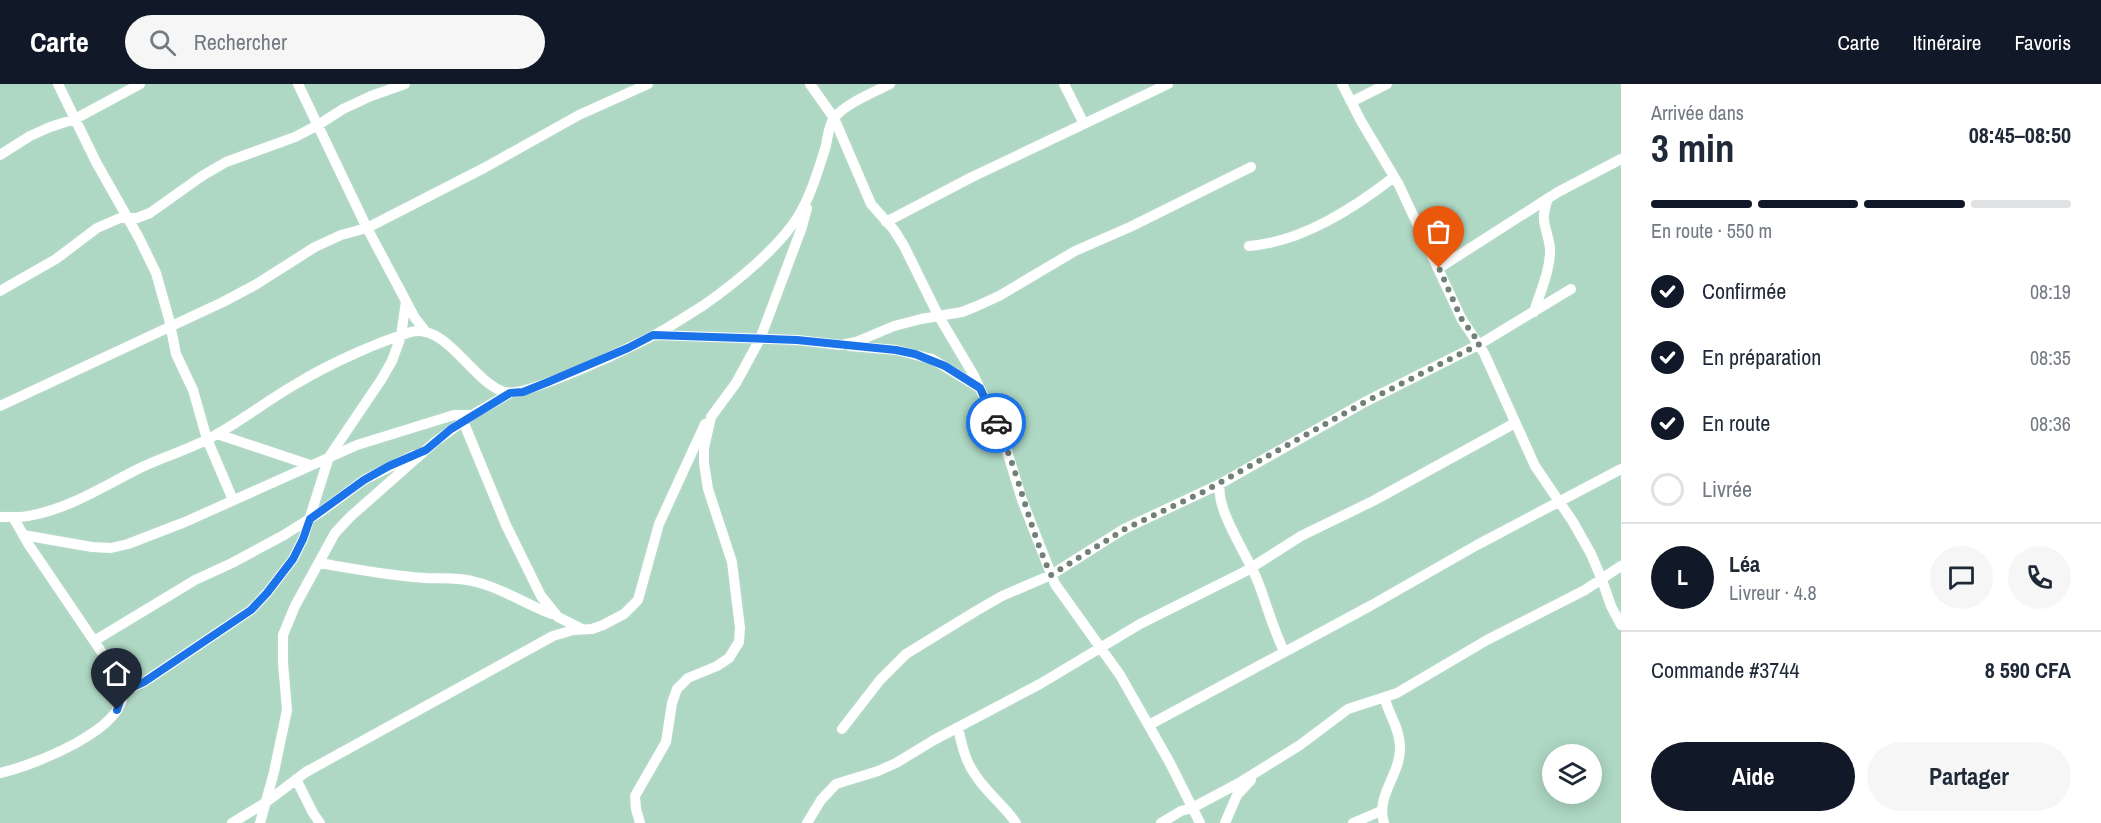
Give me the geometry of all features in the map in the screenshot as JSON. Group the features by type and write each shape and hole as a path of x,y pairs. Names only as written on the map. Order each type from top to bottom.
{"street":[{"path":"58,84 156,273 176,354 212,436 233,500"},
{"path":"0,156 30,136 75,119 140,84"},
{"path":"298,84 367,228 415,318 426,332 451,348 494,387 510,393 523,392 628,348 704,304 751,267 791,226 800,214 812,188"},
{"path":"0,291 56,259 97,228 120,219 137,218 150,213 226,162 284,142 343,109 405,84"},
{"path":"0,406 171,328 255,285 315,248 341,236 367,228 484,168 579,115 648,84"},
{"path":"810,84 834,118 871,204 904,246 938,315 980,388 1003,438 1022,500 1051,575 1067,602 1120,675 1170,763 1200,823"},
{"path":"232,823 265,803 296,779 356,744 553,636 573,630 585,630 613,621 633,607 638,600 659,524 686,469 702,428 740,375 760,339 802,227 834,118 845,108 890,84"},
{"path":"1064,84 1084,124"},
{"path":"886,222 972,177 1168,84"},
{"path":"1342,84 1394,177 1461,318 1480,344 1535,466 1578,531 1621,625"},
{"path":"1351,102 1387,84"},
{"path":"1439,268 1548,198 1621,159"},
{"path":"841,345 864,339 894,326 938,315 962,312 999,296 1075,251 1130,227 1251,167"},
{"path":"1249,246 1279,241 1311,228 1344,211 1394,177"},
{"path":"1534,312 1550,248 1543,223 1543,213 1548,198"},
{"path":"842,729 880,680 906,654 1002,596 1051,575 1125,529 1220,484 1365,402 1480,344 1571,289"},
{"path":"123,692 144,682 251,610 293,559 303,539 329,457 392,360 401,336 406,301"},
{"path":"0,517 36,515 85,496 140,467 212,436 309,376 401,336 416,331 426,332"},
{"path":"653,335 797,340 896,350 932,359 980,388"},
{"path":"260,823 274,772 286,710 283,635 295,606 335,533 350,516 426,450 467,418 510,393"},
{"path":"23,535 92,547 111,548 128,544 357,445 454,415 467,418"},
{"path":"640,823 635,796 666,742 677,689 688,678 717,666 729,658 739,642 740,628 732,562 714,510 704,463 704,448 711,417"},
{"path":"467,418 524,565 541,596 558,617"},
{"path":"807,823 829,789 836,784 878,771 1040,684 1100,647 1183,601 1251,567 1301,536 1373,501 1515,423"},
{"path":"212,436 310,465"},
{"path":"94,641 195,580 232,563 310,519 364,480 426,450"},
{"path":"1149,725 1370,606 1477,545 1621,469"},
{"path":"1220,484 1220,499 1225,513 1258,581 1272,625 1284,651"},
{"path":"0,773 15,770 94,734 117,710 123,692 121,682 13,517"},
{"path":"319,563 396,575 452,578 490,585 585,630"},
{"path":"1161,823 1181,810 1192,808 1239,783 1310,738 1348,710 1397,693 1487,639 1602,580 1621,566"},
{"path":"1384,823 1381,811 1383,800 1397,763 1400,747 1399,736 1385,699"},
{"path":"958,728 964,755 975,776 1016,823"},
{"path":"1225,823 1236,795 1261,769"},
{"path":"296,779 320,823"},
{"path":"1353,823 1381,811"}],"green space":[{"path":"0,84 1621,84 1621,823 0,823"}],"way so far":[{"path":"996,423 1051,575 1125,529 1227,480 1365,402 1480,344 1461,318 1439,268"}],"route":[{"path":"117,710 123,692 144,682 173,660 251,610 293,559 310,519 364,480 426,450 451,429 510,393 523,392 548,382 653,335 797,340 915,354 932,359 980,388 996,423"}]}
